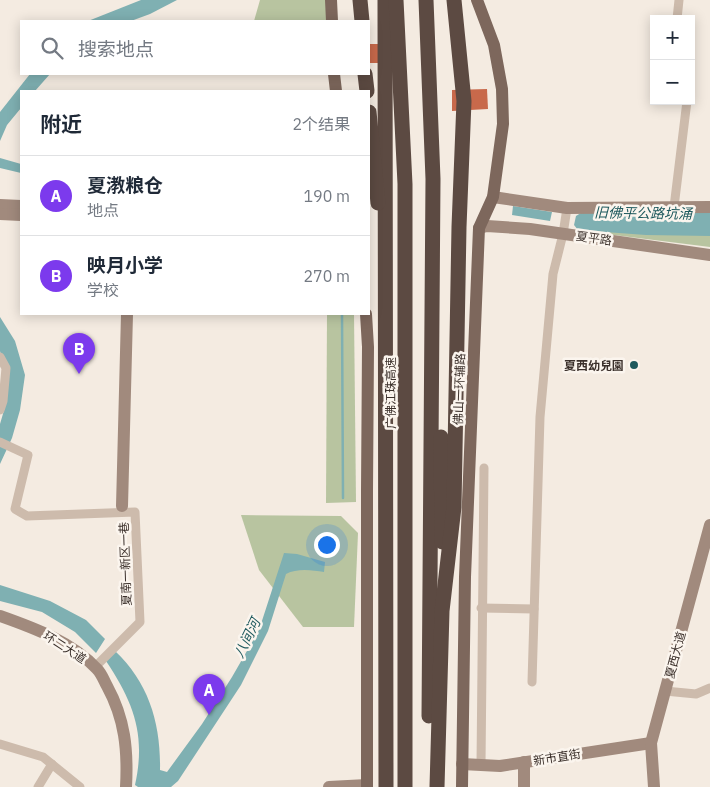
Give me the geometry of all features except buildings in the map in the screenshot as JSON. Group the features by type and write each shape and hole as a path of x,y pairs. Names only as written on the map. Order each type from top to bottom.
{"highway":[{"path":"360,0 362,20"},
{"path":"385,0 387,294 385,519 386,787"},
{"name":"广佛江珠高速","path":"396,0 405,184 405,787"},
{"path":"426,0 433,209 428,787"},
{"path":"442,611 454,507 459,236 464,101 454,0"},
{"path":"365,75 367,90"},
{"path":"370,122 387,294"},
{"path":"433,209 441,268 442,611 437,787"}],"main road":[{"path":"331,0 332,20"},
{"name":"佛山一环辅路","path":"462,787 465,577 479,228 493,198 503,124 502,89 494,45 476,0"},
{"path":"334,75 336,90"},
{"path":"366,315 368,347 368,786"}],"street":[{"path":"677,15 679,0"},
{"path":"674,207 686,105"},
{"path":"493,198 567,208 710,207"},
{"path":"0,205 20,206"},
{"path":"532,682 540,416 553,274 567,208"},
{"path":"0,214 20,214"},
{"name":"夏平路","path":"479,228 488,226 530,229 710,255"},
{"path":"122,506 127,315"},
{"path":"0,357 6,368 3,401 0,410"},
{"name":"夏南一新区一巷","path":"2,443 28,455 15,509 27,516 135,512 140,622 95,667"},
{"path":"481,765 481,608 484,468"},
{"name":"夏西大道","path":"654,787 651,743 710,525"},
{"path":"481,608 534,609"},
{"name":"环二大道","path":"0,616 40,630 78,652 99,670 114,699 126,740 128,763 126,787"},
{"path":"665,691 696,694 710,688"},
{"name":"新市直街","path":"462,764 500,766 651,743"},
{"path":"0,744 43,757 80,787"},
{"path":"524,762 524,787"},
{"path":"38,787 52,764"},
{"path":"329,787 368,786"}],"green space":[{"path":"260,0 327,0 326,20 254,20"},
{"path":"710,212 710,247 590,232 590,213"},
{"path":"327,315 354,315 356,502 326,503"},
{"path":"241,515 341,516 358,533 354,627 303,627 259,570"}],"water":[{"path":"141,0 177,0 134,20 91,20"},
{"path":"29,75 49,75 36,90 20,90 20,109 7,125 0,141 0,112"},
{"path":"0,158 20,164 20,173 0,168"},
{"path":"513,206 552,212 550,221 512,215"},
{"name":"旧佛平公路坑涌","path":"584,211 710,212 710,236 646,235 578,230 574,225 576,216"},
{"path":"0,317 15,341 25,375 20,410 12,438 0,464 0,424 5,407 6,380 0,351"},
{"path":"284,553 297,554 325,562 324,572 300,570 286,574 268,631 241,685 178,781 171,787 138,787 135,785 139,750 135,720 124,691 106,661 115,651 137,677 151,705 155,721 160,753 160,770 167,772 202,724 259,630"},
{"path":"0,585 50,601 86,620 105,639 96,653 75,632 42,612 0,601"}],"waterway":[{"path":"342,315 343,498"}],"place":[{"name":"夏西幼兒園","path":"634,365"},
{"name":"映月小学","path":"79,374"},
{"name":"夏漖粮仓","path":"209,715"}],"water label":[{"name":"八间河","path":"247,638"}]}
